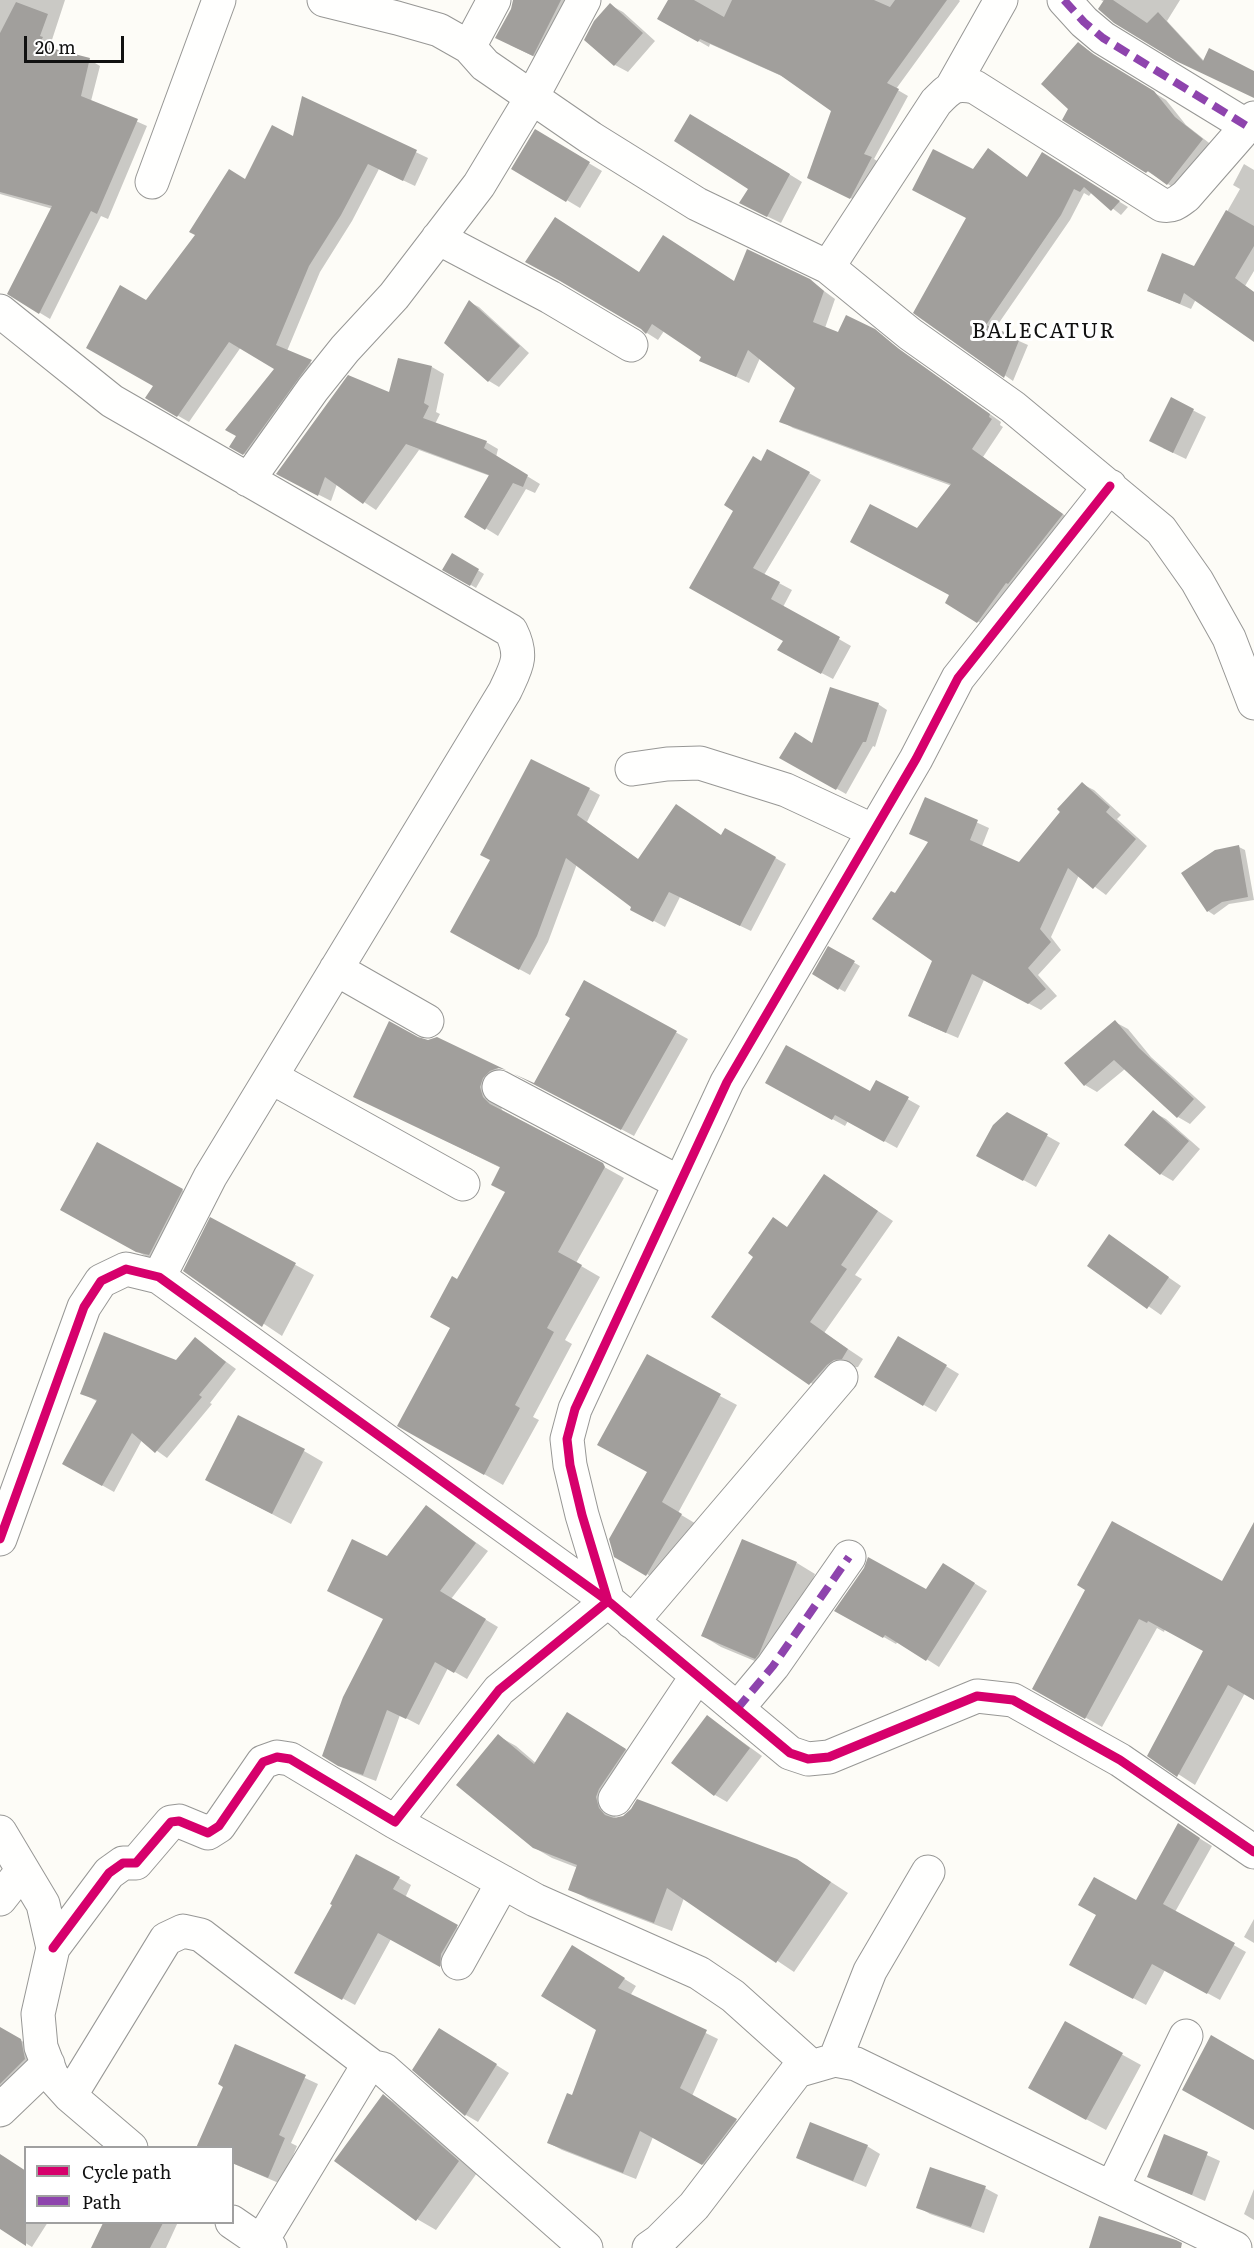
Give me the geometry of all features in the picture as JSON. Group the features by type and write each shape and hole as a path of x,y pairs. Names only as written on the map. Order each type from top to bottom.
{"street":[{"path":"152,182 219,0"},
{"path":"324,0 438,30 469,47 486,64 591,138 697,204 828,267 910,334 1013,407 1161,530 1197,581 1229,638 1254,703"},
{"path":"469,47 495,0"},
{"path":"248,480 313,389 394,296 479,185 532,97 584,0"},
{"path":"828,267 936,102 952,87 1001,0"},
{"path":"952,87 962,85 975,87 1162,205 1176,204 1186,196 1250,122 1103,38 1064,0"},
{"path":"438,238 550,297 631,345"},
{"path":"0,311 112,401 511,631 520,657 505,691 210,1177 159,1277"},
{"path":"620,1612 582,1515 570,1465 567,1439 575,1409 727,1082 916,759 958,678 1110,486"},
{"path":"632,769 667,764 700,764 786,790 874,831"},
{"path":"336,969 427,1021"},
{"path":"271,1077 463,1184"},
{"path":"499,1087 680,1183"},
{"path":"0,1539 84,1307 101,1281 126,1269 159,1277 620,1612 790,1753 808,1759 828,1757 977,1696 1013,1700 1120,1760 1254,1852"},
{"path":"395,1822 499,1690 620,1612 841,1377"},
{"path":"737,1709 773,1666 849,1557"},
{"path":"615,1799 697,1676"},
{"path":"129,2146 70,2096 52,2076 41,2047 38,2014 53,1948 109,1873 123,1863 136,1863 171,1822 179,1821 208,1833 219,1826 263,1762 277,1757 290,1759 395,1822 535,1900 699,1973 823,2063"},
{"path":"0,1832 43,1904 53,1948"},
{"path":"0,1899 22,1871"},
{"path":"823,2063 870,1971 928,1872"},
{"path":"458,1962 503,1882"},
{"path":"70,2096 166,1940 183,1931 201,1935 373,2067 382,2069 586,2248"},
{"path":"1112,2188 1186,2036"},
{"path":"648,2248 659,2241 694,2206 797,2072 823,2063 855,2064 1235,2248"},
{"path":"0,2110 48,2064"},
{"path":"250,2239 364,2072 373,2067"}],"building":[{"path":"513,0 561,0 533,56 495,38 511,9"},
{"path":"668,0 694,0 724,17 732,0 874,0 890,7 895,0 947,0 887,83 899,89 864,154 872,157 850,199 807,178 831,111 780,75 700,39 698,42 657,19"},
{"path":"1104,0 1113,0 1147,23 1158,12 1203,61 1209,48 1254,71 1254,98 1176,61 1114,23 1098,9"},
{"path":"16,2 48,14 39,45 90,58 81,96 138,119 97,214 91,211 39,314 7,294 52,206 0,192 0,33"},
{"path":"610,3 643,33 614,66 584,40 594,21"},
{"path":"1078,42 1093,54 1154,91 1175,117 1203,139 1167,185 1148,171 1146,173 1062,120 1068,109 1041,84"},
{"path":"302,96 417,150 403,181 368,164 341,215 309,266 276,345 312,360 243,455 229,447 236,436 225,430 274,369 229,342 177,417 145,398 153,386 86,348 120,285 146,300 195,235 189,232 229,169 245,179 272,125 293,136"},
{"path":"690,114 790,174 767,217 739,203 748,189 674,141"},
{"path":"535,129 590,162 566,202 511,169"},
{"path":"988,148 1027,177 1042,152 1120,201 1111,211 1084,187 1080,192 1074,189 1061,215 986,325 1020,338 1004,378 913,313 966,218 912,190 933,149 973,169"},
{"path":"1226,210 1254,226 1254,246 1235,278 1254,292 1254,342 1184,293 1180,304 1147,291 1162,253 1194,266"},
{"path":"555,217 639,272 663,235 734,281 747,249 810,279 824,291 813,322 838,332 846,315 875,329 899,349 990,414 989,417 992,419 972,449 1063,514 1008,584 1006,583 977,623 945,603 949,595 850,542 870,504 917,528 951,484 779,422 795,388 748,350 736,377 699,361 701,357 652,324 646,334 525,262"},
{"path":"469,300 520,346 488,382 444,343"},
{"path":"398,358 432,366 424,403 429,406 423,418 487,441 484,448 528,475 523,487 513,483 485,530 464,517 489,475 406,444 363,504 325,477 318,496 276,474 348,375 389,392"},
{"path":"1171,397 1194,409 1173,453 1149,441"},
{"path":"767,449 810,472 753,568 780,582 771,599 840,637 821,674 777,650 783,641 689,588 733,511 724,505 753,456 761,461"},
{"path":"452,553 479,569 470,586 442,570"},
{"path":"830,687 879,703 866,742 863,742 836,790 779,758 795,732 812,743"},
{"path":"531,759 590,788 577,815 638,859 676,804 721,835 725,828 776,857 740,926 669,892 653,922 630,910 631,907 566,858 537,936 519,970 450,932 490,860 480,855"},
{"path":"1082,782 1110,807 1106,812 1136,839 1093,889 1068,868 1040,929 1051,942 1028,968 1046,989 1028,1004 972,974 946,1033 908,1016 932,961 872,919 891,891 895,893 928,842 909,834 925,797 978,820 970,840 1019,862 1060,812 1057,809"},
{"path":"1239,845 1248,897 1222,902 1207,912 1181,873 1215,850"},
{"path":"828,946 855,961 838,990 812,974"},
{"path":"584,980 677,1031 621,1130 514,1074 534,1083 570,1018 565,1015"},
{"path":"1115,1020 1139,1048 1194,1099 1177,1118 1114,1060 1084,1086 1064,1063"},
{"path":"389,1021 418,1037 428,1040 437,1037 506,1070 498,1068 490,1071 483,1078 480,1087 483,1097 490,1104 603,1163 605,1167 558,1252 582,1265 547,1328 554,1332 515,1405 520,1408 484,1475 397,1426 450,1328 430,1317 452,1276 457,1279 505,1192 491,1185 500,1167 353,1097"},
{"path":"786,1045 870,1091 876,1080 909,1097 884,1142 835,1115 832,1120 765,1083"},
{"path":"1153,1110 1189,1141 1160,1175 1124,1145"},
{"path":"1007,1112 1048,1134 1023,1181 976,1156 993,1125"},
{"path":"97,1142 183,1189 149,1255 136,1252 60,1210"},
{"path":"824,1174 878,1211 841,1265 847,1269 810,1322 848,1349 842,1359 834,1360 827,1365 809,1385 711,1317 753,1257 748,1253 773,1217 787,1227"},
{"path":"210,1217 296,1263 262,1327 183,1271"},
{"path":"1109,1234 1169,1277 1147,1309 1087,1266"},
{"path":"104,1332 176,1360 195,1337 226,1362 199,1395 202,1397 155,1453 132,1433 102,1486 62,1464 97,1400 80,1394"},
{"path":"898,1336 947,1365 923,1406 874,1377"},
{"path":"647,1354 721,1394 662,1502 682,1514 646,1576 614,1557 609,1539 647,1472 597,1445"},
{"path":"238,1415 305,1449 272,1514 205,1480"},
{"path":"426,1505 476,1543 440,1591 486,1619 454,1673 435,1662 406,1719 387,1710 363,1775 338,1766 322,1756 343,1697 383,1619 327,1591 352,1539 387,1556"},
{"path":"1112,1521 1222,1581 1254,1522 1254,1700 1228,1685 1177,1777 1147,1756 1203,1651 1148,1621 1147,1623 1139,1619 1085,1719 1032,1689 1085,1590 1077,1585"},
{"path":"742,1539 797,1562 755,1659 701,1636"},
{"path":"868,1557 926,1589 943,1563 975,1583 926,1661 885,1635 883,1638 834,1611 864,1568"},
{"path":"567,1712 626,1749 596,1797 599,1808 605,1815 614,1818 623,1816 637,1799 797,1859 831,1882 776,1963 667,1888 654,1923 568,1890 577,1865 533,1848 456,1785 498,1734 534,1764"},
{"path":"707,1715 750,1748 714,1796 671,1763"},
{"path":"1178,1823 1200,1838 1163,1904 1235,1943 1207,1994 1152,1964 1133,1999 1069,1965 1096,1915 1078,1905 1094,1877 1136,1900"},
{"path":"356,1854 400,1877 393,1889 458,1925 441,1954 440,1967 378,1933 342,2000 294,1973 332,1905 330,1904"},
{"path":"572,1945 625,1978 618,1988 707,2030 680,2088 737,2119 702,2165 640,2131 623,2173 547,2143 567,2093 572,2095 596,2030 541,1996"},
{"path":"1065,2021 1123,2053 1086,2120 1028,2088"},
{"path":"0,2027 21,2039 25,2059 0,2084"},
{"path":"439,2028 497,2064 465,2116 412,2070"},
{"path":"1211,2035 1254,2060 1254,2130 1182,2090"},
{"path":"235,2044 306,2075 279,2135 285,2138 268,2178 234,2164 234,2146 197,2146 223,2087 218,2084"},
{"path":"383,2094 459,2161 416,2221 334,2161"},
{"path":"810,2122 868,2145 853,2181 796,2158"},
{"path":"1164,2134 1208,2152 1192,2195 1147,2177"},
{"path":"0,2154 24,2170 26,2246 0,2229"},
{"path":"930,2167 986,2186 971,2227 916,2208"},
{"path":"1099,2216 1176,2240 1182,2243 1181,2248 1089,2248"},
{"path":"103,2224 162,2224 150,2248 91,2248"}],"marked path":[{"path":"1064,0 1103,38 1247,126"},
{"path":"737,1709 773,1666 849,1557"}],"cycle path":[{"path":"1110,486 958,678 916,759 727,1082 575,1409 567,1439 570,1465 582,1515 608,1601 790,1753 808,1759 829,1757 977,1696 1013,1700 1120,1760 1254,1852"},
{"path":"0,1539 84,1307 101,1281 126,1269 159,1277 608,1601 499,1690 395,1822 290,1759 277,1757 263,1762 219,1826 208,1833 179,1821 171,1822 136,1863 123,1863 109,1873 53,1948"}],"district":[{"name":"BALECATUR","path":"1044,332"}]}
